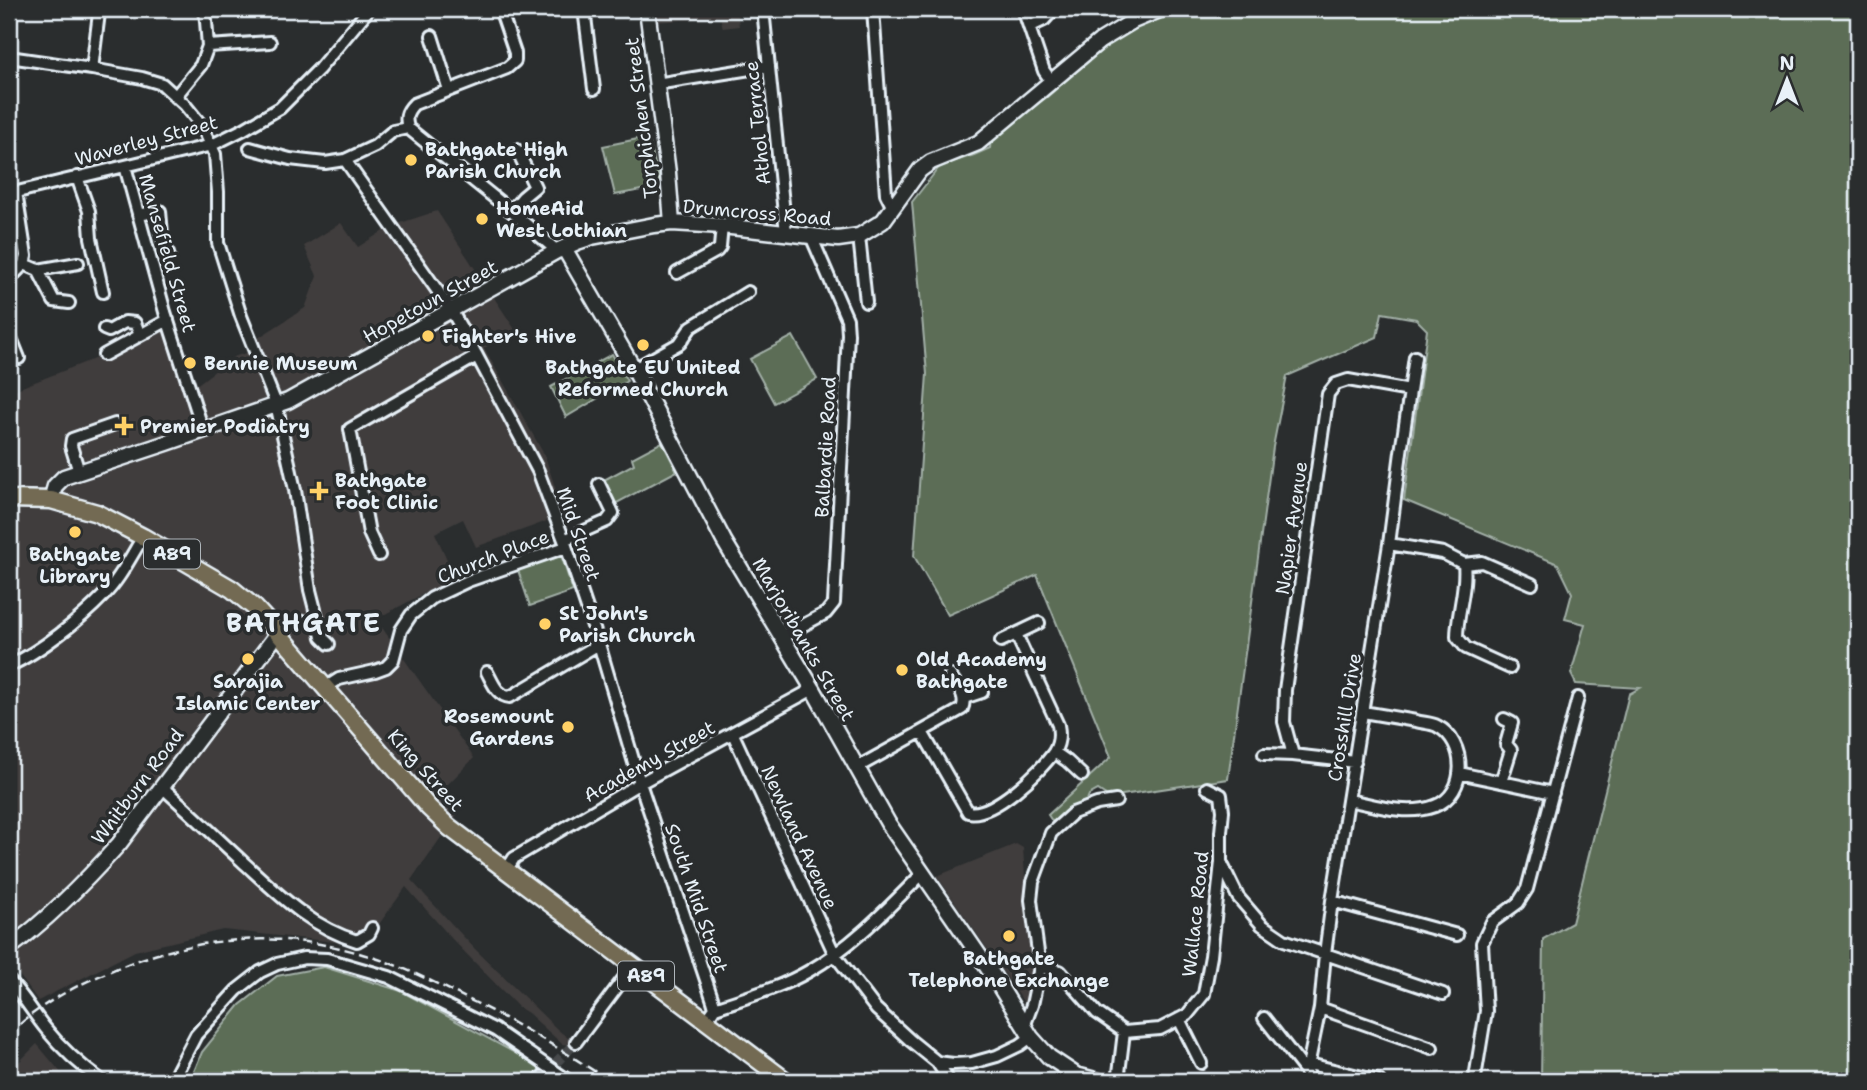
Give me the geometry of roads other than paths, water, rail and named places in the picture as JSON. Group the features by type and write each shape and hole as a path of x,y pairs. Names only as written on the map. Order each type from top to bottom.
{"main road":[{"name":"Torphichen Street","path":"647,9 672,223"},
{"path":"859,236 883,221 920,170 931,162 978,143 1100,41 1162,9"},
{"name":"Drumcross Road","path":"560,249 607,234 672,223 838,239 859,236"},
{"name":"Hopetoun Street","path":"51,500 55,486 64,477 288,401 560,249"},
{"name":"Marjoribanks Street","path":"560,249 634,369 724,541 813,689 888,823 1028,1031 1049,1057 1076,1075 1099,1081"},
{"name":"A89","path":"9,499 51,500 97,513 232,589 255,608 325,688"},
{"name":"Whitburn Road","path":"9,948 46,919 119,844 278,633"},
{"name":"King Street","path":"325,688 429,808 452,830 507,869"},
{"name":"A89","path":"507,869 633,966 710,1015 786,1081"}],"street":[{"path":"175,97 201,65 208,46 205,9"},
{"name":"Waverley Street","path":"13,193 212,145 244,129 280,108 319,69 369,9"},
{"path":"500,9 515,53 515,61 507,68 414,104 407,111 405,119 408,128 560,249"},
{"path":"584,9 594,89"},
{"name":"Athol Terrace","path":"764,9 786,233"},
{"path":"873,9 886,194 892,206"},
{"path":"1023,9 1044,71 1052,82"},
{"path":"1029,27 1044,20 1054,9"},
{"path":"92,69 99,13"},
{"path":"432,36 449,90"},
{"path":"208,46 270,42"},
{"path":"9,57 92,69 162,84 185,105 202,126 215,154 218,243 241,316 276,404 295,490 310,590 322,638 329,644"},
{"path":"656,84 769,66"},
{"path":"250,148 290,159 325,163 345,160 375,146 393,131 408,128"},
{"path":"511,211 535,187 517,150"},
{"name":"Mid Street","path":"345,160 451,310 538,471 565,543 640,783"},
{"name":"Mansefield Street","path":"125,166 167,320 204,430"},
{"path":"77,177 89,211 91,238 103,292"},
{"path":"9,279 24,264 26,256 13,193"},
{"path":"138,215 160,211 162,234 169,257"},
{"path":"677,273 717,251 720,247 722,226"},
{"name":"Balbardie Road","path":"781,637 826,613 834,604 848,334 846,318 811,236"},
{"path":"859,236 866,302"},
{"path":"24,264 38,270 78,263"},
{"path":"38,270 54,301 69,303"},
{"path":"634,369 680,343 691,327 748,292"},
{"path":"104,355 167,320"},
{"path":"104,328 109,331 125,322 135,323 140,335"},
{"path":"9,333 19,358"},
{"path":"379,555 369,533 350,429 477,356"},
{"name":"Crosshill Drive","path":"1307,1073 1320,1008 1332,901 1389,544 1415,357"},
{"name":"Napier Avenue","path":"1293,755 1284,722 1285,690 1328,394 1336,384 1348,380 1410,391"},
{"path":"98,415 103,428"},
{"path":"79,472 71,446 72,439 115,424"},
{"name":"Church Place","path":"325,688 340,678 386,667 393,660 401,630 411,615 432,598 565,543 607,521 612,513 599,484"},
{"path":"9,666 34,653 105,594 143,537"},
{"path":"1389,544 1443,553 1464,564 1482,562 1532,584"},
{"path":"1464,564 1457,637 1466,648 1510,668"},
{"path":"278,633 282,625 318,620"},
{"path":"1001,640 1039,623"},
{"path":"922,733 965,808 974,813 1016,792 1054,752 1059,734 1058,725 1016,634"},
{"path":"491,675 499,693 510,697 598,644"},
{"path":"856,768 962,709 964,698 950,675"},
{"name":"Academy Street","path":"507,869 514,858 640,783 813,689"},
{"path":"964,698 982,692"},
{"path":"1472,1081 1475,1078 1486,1011 1482,943 1492,922 1518,903 1527,889 1578,698"},
{"path":"1349,800 1390,809 1412,810 1437,805 1451,794 1460,773 1459,752 1450,736 1437,725 1363,712"},
{"path":"1502,782 1511,750 1506,744 1512,723 1504,719"},
{"name":"Newland Avenue","path":"733,734 835,955 876,1009 937,1062 949,1080"},
{"path":"1054,752 1082,775"},
{"path":"1264,754 1354,762"},
{"path":"1460,773 1553,793"},
{"name":"South Mid Street","path":"640,783 710,1015"},
{"path":"162,787 298,911 321,927 337,936 357,941 369,934 372,928"},
{"name":"Wallace Road","path":"1125,1032 1160,1029 1187,1015 1204,994 1221,862 1223,811 1221,795 1207,788"},
{"path":"937,1062 972,1063 997,1056 1020,1045 1028,1031 1040,967 1031,900 1033,882 1051,832 1073,813 1097,804 1116,801"},
{"path":"1221,862 1238,897 1262,925 1284,940 1443,994"},
{"path":"710,1015 786,983 835,955 923,873"},
{"path":"1332,901 1457,935"},
{"path":"172,1081 196,1035 237,990 260,972 277,964 304,958 327,959 389,977 495,1030 569,1081"},
{"path":"576,1042 633,966"},
{"path":"1040,967 1060,971 1097,1013 1125,1032 1118,1081"},
{"path":"9,981 58,1044 102,1081"},
{"path":"1320,1008 1432,1048"},
{"path":"1264,1018 1307,1073 1378,1081"},
{"path":"1179,1019 1200,1063"}],"tunnel":[{"path":"544,1075 576,1042"}],"railway":[{"path":"9,1035 54,999 138,960 171,950 239,940 308,942 342,948 401,967 510,1021 609,1081"}],"place":[{"name":"Bathgate High Parish Church","path":"411,160"},
{"name":"HomeAid West Lothian","path":"482,219"},
{"name":"Fighter's Hive","path":"428,336"},
{"name":"Bathgate EU United Reformed Church","path":"643,345"},
{"name":"Bennie Museum","path":"190,363"},
{"name":"Premier Podiatry","path":"124,426"},
{"name":"Bathgate Foot Clinic","path":"319,491"},
{"name":"Bathgate Library","path":"75,532"},
{"name":"St John's Parish Church","path":"545,624"},
{"name":"Sarajia Islamic Center","path":"248,659"},
{"name":"Old Academy Bathgate","path":"902,670"},
{"name":"Rosemount Gardens","path":"568,727"},
{"name":"Bathgate Telephone Exchange","path":"1009,936"}],"district":[{"name":"BATHGATE","path":"304,623"}]}
